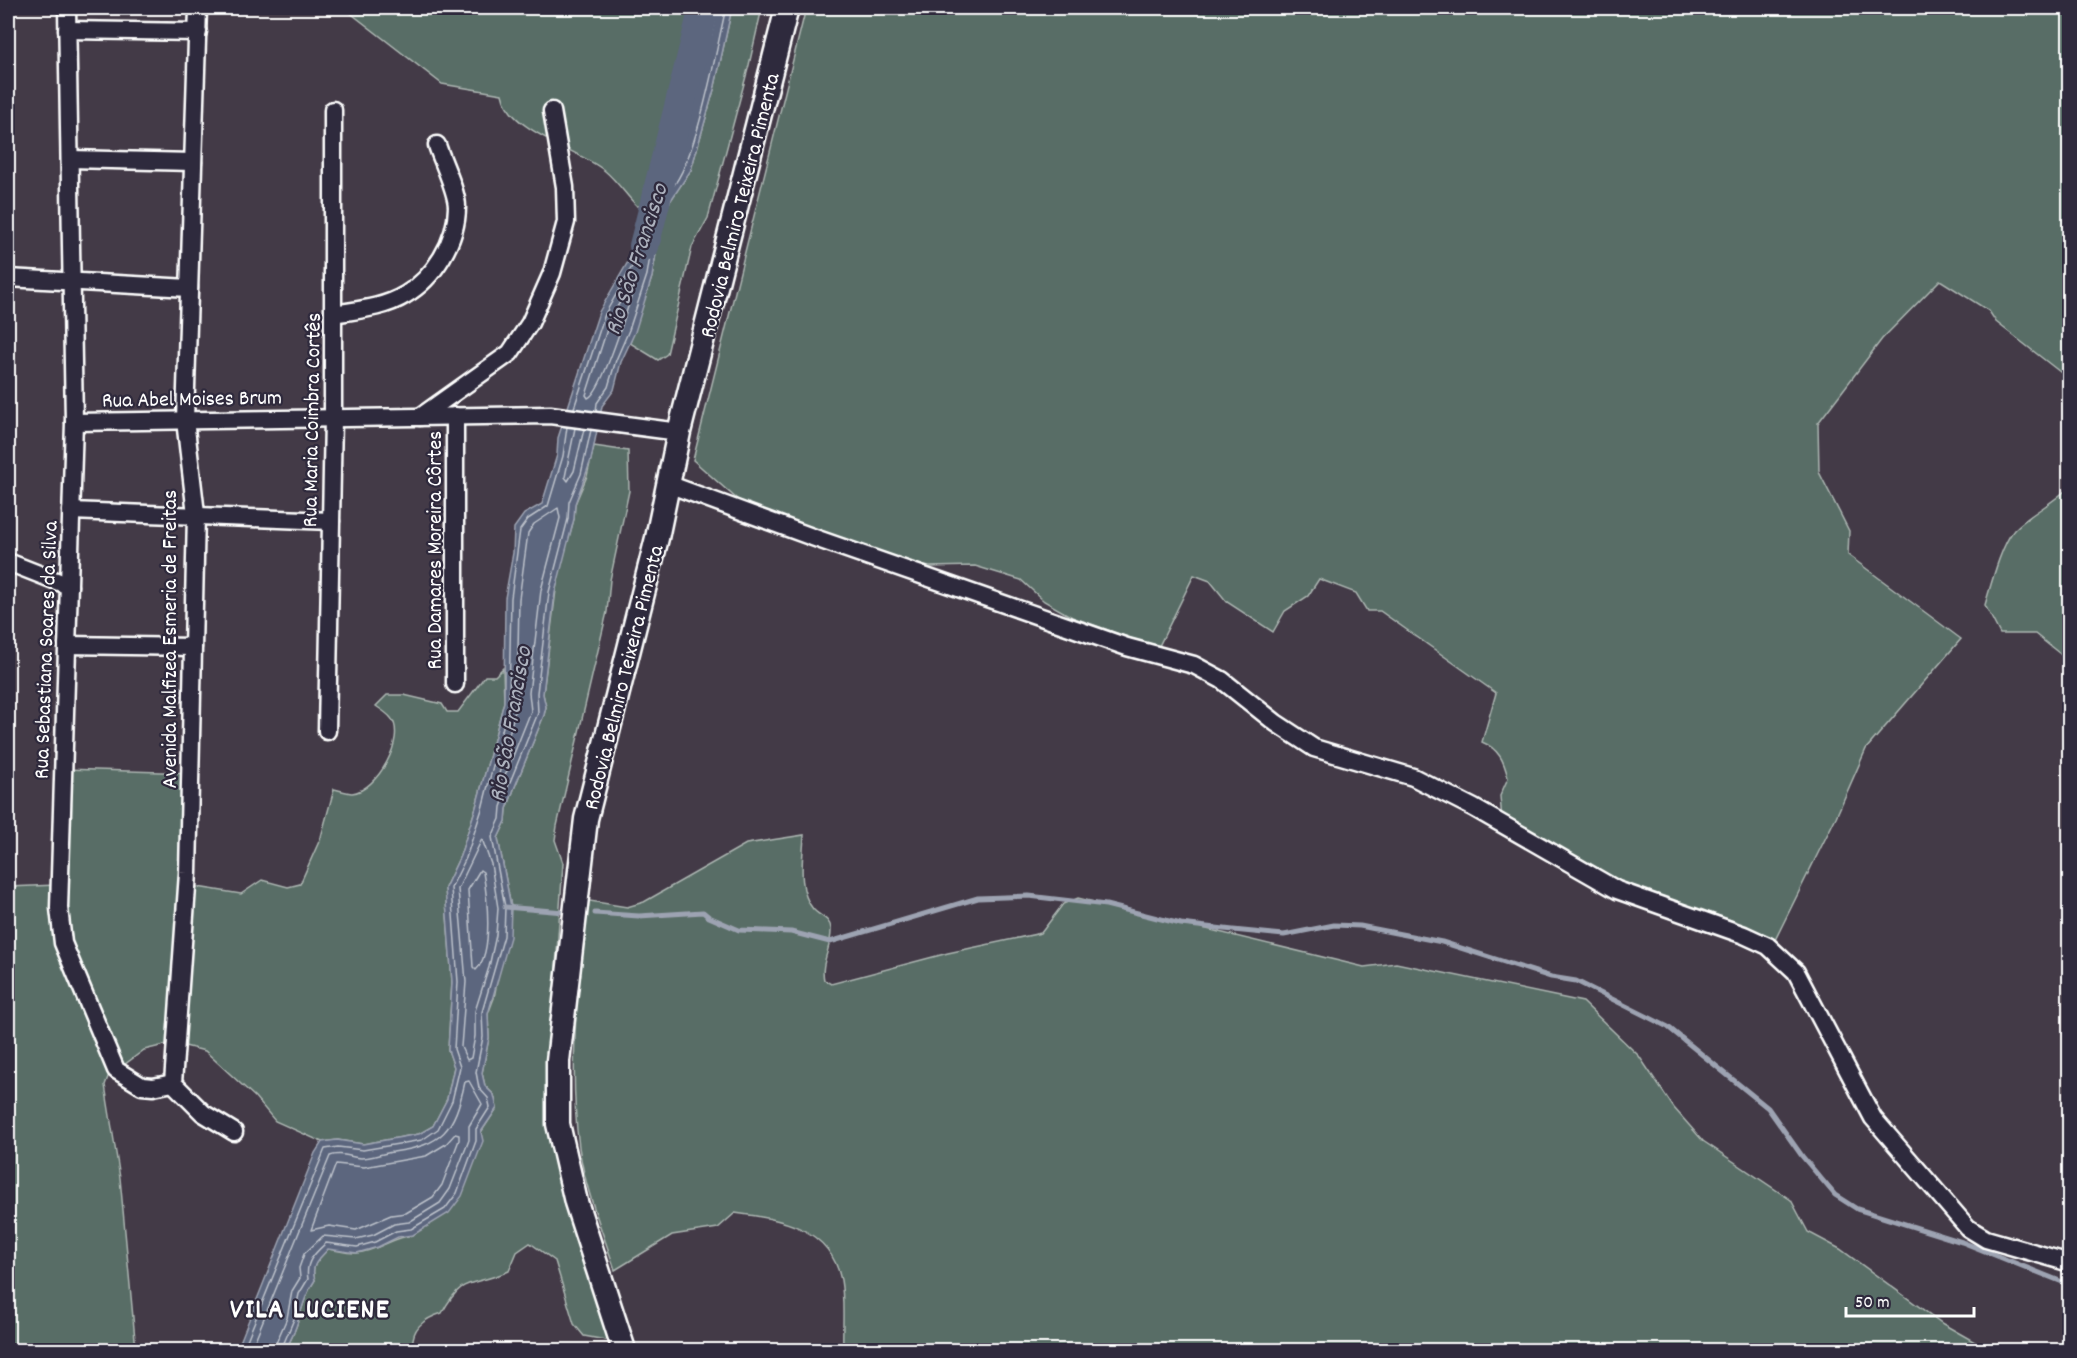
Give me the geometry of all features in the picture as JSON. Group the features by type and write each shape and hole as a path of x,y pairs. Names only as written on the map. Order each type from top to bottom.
{"main road":[{"name":"Rodovia Belmiro Teixeira Pimenta","path":"624,1350 566,1164 558,1124 558,1061 586,819 679,432 787,8"}],"street":[{"name":"Rua Sebastiana Soares da Silva","path":"67,8 74,422 59,908 63,943 116,1070 142,1086 153,1087 173,1083"},
{"name":"Avenida Malfizea Esmeria de Freitas","path":"173,1083 188,873 196,514 185,420 198,8"},
{"path":"67,30 198,32"},
{"name":"Rua Maria Coimbra Cortês","path":"327,730 333,418 333,110"},
{"path":"420,417 510,353 530,323 552,273 566,222 565,186 552,111"},
{"path":"333,314 376,307 405,295 441,260 452,238 457,205 437,145"},
{"path":"70,159 194,162"},
{"path":"8,278 189,288"},
{"name":"Rua Abel Moises Brum","path":"74,422 550,415 679,432"},
{"name":"Rua Damares Moreira Côrtes","path":"455,416 455,684"},
{"path":"668,483 1127,647 1194,665 1222,680 1276,723 1314,748 1413,777 1474,808 1617,890 1768,946 1796,972 1873,1118 1968,1228 1986,1239 2070,1263"},
{"path":"71,511 196,514 331,521"},
{"path":"8,562 69,585"},
{"path":"66,645 193,647"},
{"path":"173,1083 203,1113 234,1132"}],"green space":[{"path":"344,8 698,8 677,140 663,170 657,204 637,206 605,171 517,119 507,107 502,94 442,84"},
{"path":"732,8 762,8 708,218 692,247 667,354 658,360 630,343 652,277 660,230 669,203 691,170 715,86"},
{"path":"806,8 2069,8 2069,379 1996,322 1989,311 1940,280 1882,339 1818,423 1819,472 1849,531 1848,555 1961,639 1866,749 1836,817 1773,944 1742,924 1636,891 1502,820 1500,796 1508,778 1497,752 1482,742 1496,693 1380,611 1367,611 1356,593 1319,579 1308,596 1285,611 1273,632 1227,602 1210,581 1194,575 1158,648 1072,617 1044,601 1021,580 975,566 929,567 897,559 852,542 794,530 746,507 693,460"},
{"path":"594,446 628,451 629,491 610,580 607,612 555,840 563,863 551,1040 617,1342 584,1336 574,1324 555,1261 530,1243 517,1252 509,1271 469,1283 456,1292 442,1313 429,1318 419,1326 414,1336 413,1350 285,1350 315,1280 314,1270 319,1259 328,1249 357,1253 413,1235 497,1108 494,1095 485,1086 482,1073 489,1038 488,1014 494,998 511,907 498,838 506,821 507,809 514,789 546,707 543,694 558,574 574,519 575,504 587,476"},
{"path":"2069,487 2069,661 2035,634 2000,634 1985,605 1993,576 2009,537 2027,518 2056,499"},
{"path":"503,668 504,702 476,807 460,856 445,888 452,982 448,1050 454,1067 447,1099 433,1126 419,1134 363,1144 338,1140 322,1142 275,1121 255,1097 205,1051 173,1043 144,1050 108,1077 105,1085 120,1178 136,1350 8,1350 8,887 57,885 64,769 193,773 185,885 241,894 262,880 288,887 300,884 321,837 334,789 352,793 362,790 380,773 387,762 395,737 395,727 391,718 376,706 387,695 404,695 442,704 447,712 458,712 485,676 495,676"},
{"path":"804,835 802,873 805,892 813,909 826,920 831,929 823,974 824,980 831,984 948,953 1041,933 1063,904 1078,898 1364,967 1396,963 1583,1002 1639,1056 1674,1108 1703,1141 1791,1200 1808,1232 1840,1249 1943,1324 1989,1350 843,1350 842,1288 835,1262 815,1237 786,1223 735,1213 718,1228 672,1235 615,1270 585,1178 576,1116 574,1055 584,900 627,907 644,902 746,844"}],"water":[{"path":"698,8 732,8 715,86 691,170 669,203 660,230 652,277 635,332 621,362 614,390 602,406 591,460 575,504 574,519 555,593 543,694 546,707 514,789 507,809 506,821 498,838 511,907 510,937 488,1014 489,1038 482,1073 485,1086 494,1095 497,1108 481,1132 483,1141 462,1196 449,1213 413,1235 398,1237 378,1247 357,1253 328,1249 315,1266 315,1280 285,1350 237,1350 315,1153 322,1142 337,1140 363,1144 419,1134 433,1126 447,1099 454,1067 448,1050 452,982 445,888 460,856 476,807 504,702 505,598 513,553 514,528 524,514 542,504 557,455 558,438 599,312 644,234 647,222 657,204 663,170 677,140"}],"waterway":[{"name":"Rio São Francisco","path":"644,246 704,8"},
{"path":"595,913 639,916 703,912 739,930 791,932 830,942 978,898 1029,896 1106,905 1181,924 1233,930 1284,935 1334,925 1360,926 1442,942 1551,977 1576,981 1668,1027 1768,1108 1802,1156 1835,1195 1857,1209 1962,1242 2070,1285"},
{"path":"505,907 564,912"}],"district":[{"name":"VILA LUCIENE","path":"310,1307"}]}
